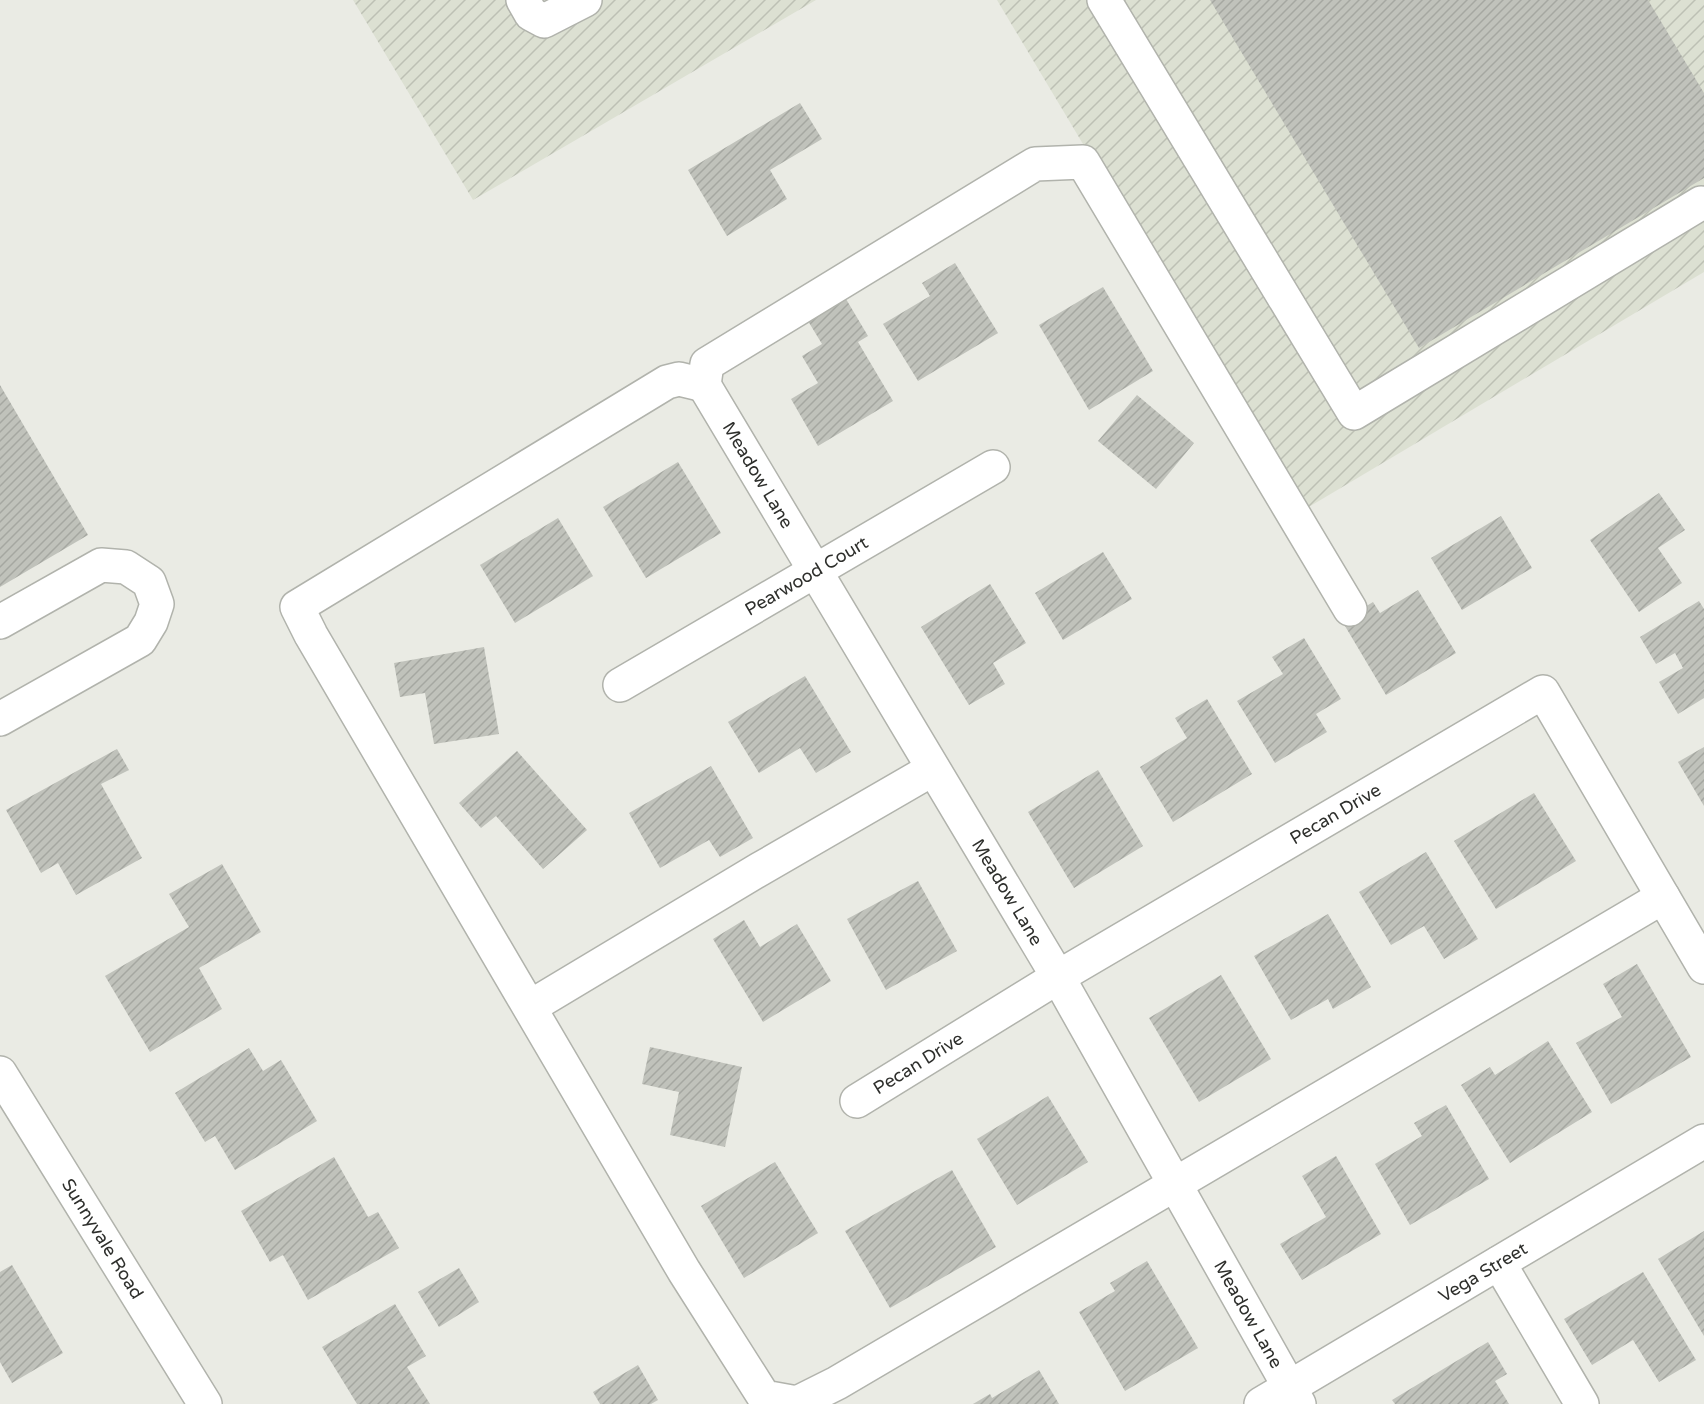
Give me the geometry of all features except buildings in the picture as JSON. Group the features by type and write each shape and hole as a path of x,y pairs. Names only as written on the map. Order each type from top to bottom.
{"street":[{"path":"523,0 531,14 544,21 585,0"},
{"path":"1104,0 1354,413 1701,203"},
{"path":"1350,609 1083,162 1035,164 707,364 704,385 679,379 667,382 297,607 317,646 684,1271 764,1397 797,1403 837,1383 1663,897"},
{"name":"Meadow Lane","path":"704,385 1058,977 1294,1396"},
{"name":"Pearwood Court","path":"620,685 993,467"},
{"path":"0,622 101,565 126,567 149,582 157,604 151,622 140,640 0,719"},
{"name":"Pecan Drive","path":"857,1101 1058,977 1543,692 1704,967"},
{"path":"530,1007 760,869 933,769"},
{"name":"Sunnyvale Road","path":"0,1073 205,1404"},
{"name":"Vega Street","path":"1261,1404 1294,1396 1498,1263 1704,1141"},
{"path":"1498,1263 1582,1404"}],"shaded area":[{"path":"353,0 816,0 473,200"},
{"path":"997,0 1704,0 1704,272 1302,511"}]}
